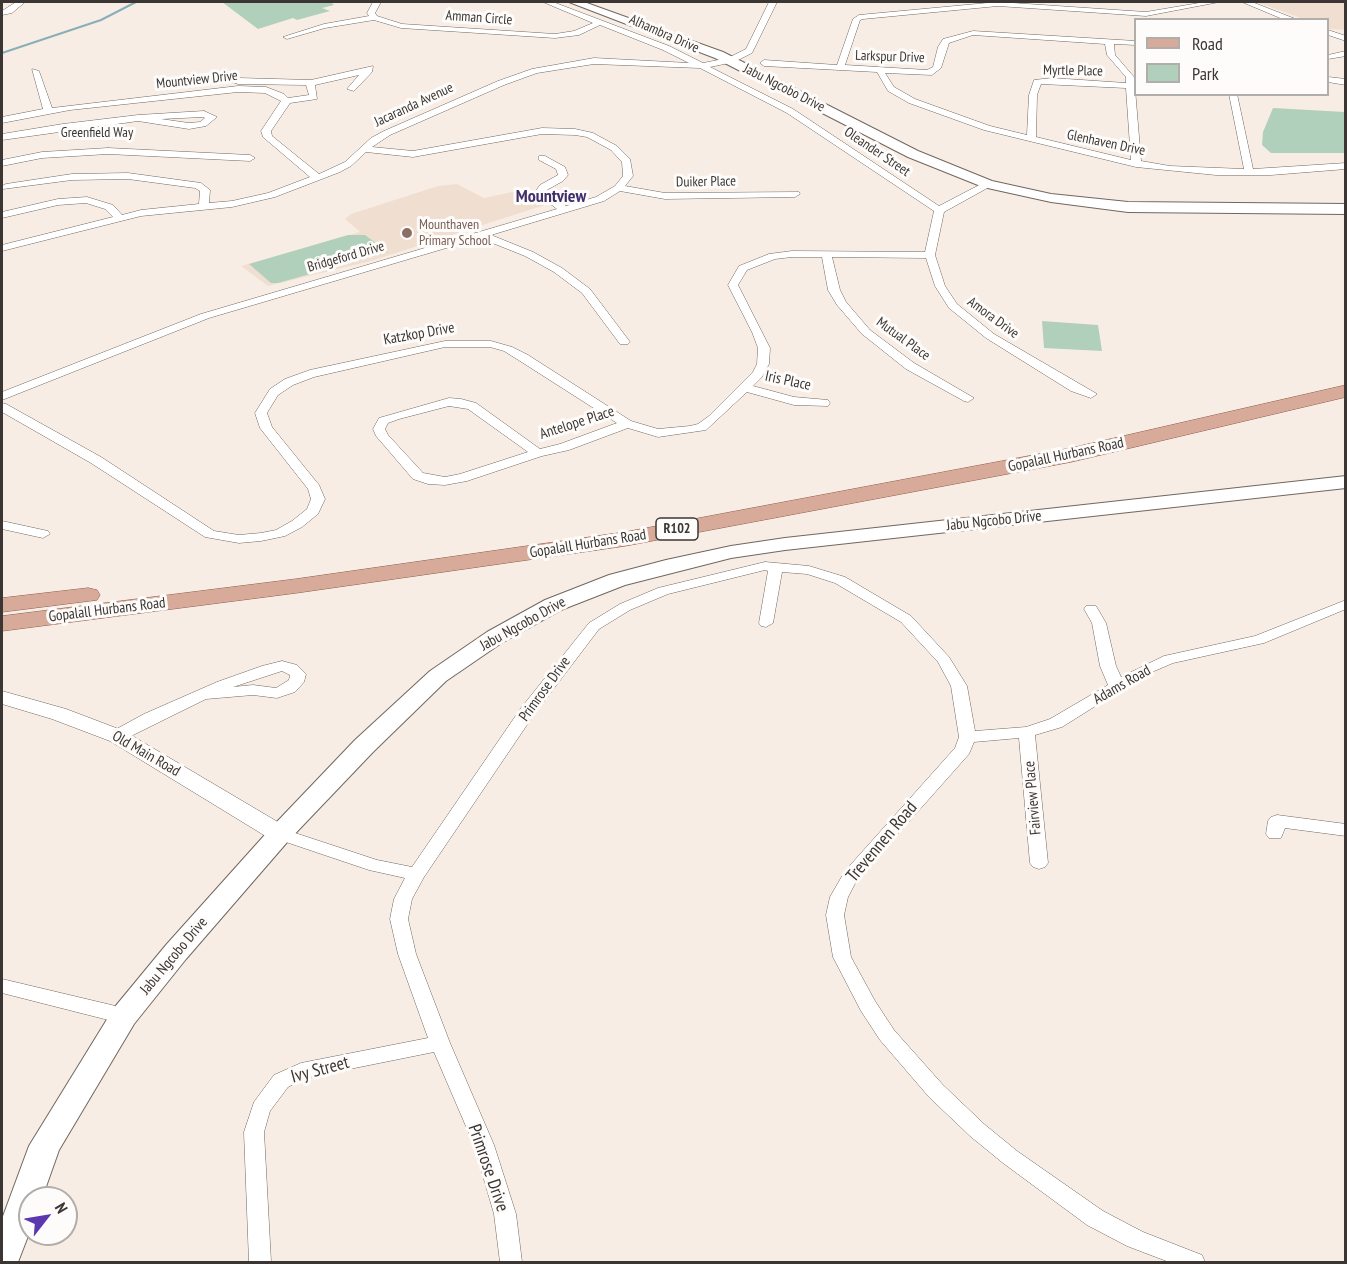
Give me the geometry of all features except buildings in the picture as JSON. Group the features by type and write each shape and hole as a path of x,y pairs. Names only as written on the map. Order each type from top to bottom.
{"main road":[{"name":"Jabu Ngcobo Drive","path":"575,2 681,39 731,60 913,154 988,184 1051,198 1128,207 1346,209"},
{"name":"Gopalall Hurbans Road","path":"2,605 267,574 622,522 921,470 1346,374"},
{"name":"Gopalall Hurbans Road","path":"2,624 296,586 636,537 1071,456 1346,391"},
{"name":"Jabu Ngcobo Drive","path":"2,1263 45,1146 124,1016 176,952 280,834 364,746 438,676 495,637 553,605 617,580 666,566 731,552 785,544 1346,482"}],"street":[{"path":"2,13 21,2"},
{"path":"287,37 324,26 374,18 371,13 377,2"},
{"name":"Alhambra Drive","path":"547,2 666,48 702,66"},
{"path":"731,60 749,51 773,2"},
{"path":"903,2 916,11"},
{"path":"840,68 857,19 998,4 1146,14 1215,2"},
{"path":"1246,2 1289,18"},
{"name":"Amman Circle","path":"374,18 401,26 555,36 576,33 601,22"},
{"path":"1329,32 1346,39"},
{"name":"Larkspur Drive","path":"764,63 922,73 935,71 946,41 974,33 1134,43"},
{"name":"Myrtle Place","path":"1109,41 1111,55 1128,72 1136,164"},
{"path":"1329,57 1346,53"},
{"name":"Jacaranda Avenue","path":"2,248 153,211 247,201 303,184 348,164 387,133 501,82 535,71 578,62 609,60 702,66 731,60"},
{"path":"351,88 371,65 359,61"},
{"name":"Oleander Street","path":"702,66 811,123 939,210"},
{"path":"222,77 238,81 312,83 369,70"},
{"path":"35,71 48,110"},
{"name":"Glenhaven Drive","path":"880,71 891,90 897,94 953,116 1031,140 1136,164 1194,171 1249,172 1346,166"},
{"path":"1329,80 1346,82"},
{"name":"Myrtle Place","path":"1031,140 1033,95 1037,82 1052,81 1130,87"},
{"path":"312,83 310,87 314,97 286,101 284,108 266,131 268,137 318,178"},
{"name":"Mountview Drive","path":"2,120 48,110 238,89 273,92 286,101"},
{"path":"1233,96 1249,172"},
{"path":"2,137 138,118 192,114 212,117 203,124 189,126 138,118"},
{"name":"Greenfield Way","path":"20,116 25,134 34,145 161,148 181,150 193,155"},
{"path":"348,164 542,131 575,132 603,141 627,161 628,176 618,188"},
{"path":"364,149 413,154"},
{"name":"Greenfield Way","path":"2,163 42,155 89,152 250,158"},
{"path":"542,158 560,167 563,175 560,179 543,187 540,192 564,209"},
{"path":"306,169 337,170"},
{"path":"303,184 306,169"},
{"path":"6,187 72,177 128,176 198,185 205,190 204,207"},
{"path":"939,210 988,184"},
{"name":"Duiker Place","path":"618,188 665,196 795,194"},
{"name":"Bridgeford Drive","path":"2,396 205,316 600,199 618,188"},
{"path":"2,215 58,202 87,200 109,207 120,218"},
{"name":"Amora Drive","path":"939,210 930,255 940,286 953,306 1008,347 1075,388 1091,394"},
{"path":"480,234 529,254 558,270 586,291 624,342"},
{"name":"Katzkop Drive","path":"2,407 96,460 210,534 239,539 280,532 297,524 313,511 318,499 314,488 266,428 261,413 274,392 289,382 310,374 445,344 490,344 508,349 524,358 627,424 658,433 690,430 702,427 713,419 758,374 763,363 764,348 733,285 739,272 754,261 773,256 826,254 930,255"},
{"name":"Mutual Place","path":"826,254 834,290 841,303 866,332 910,366 968,398"},
{"name":"Iris Place","path":"745,388 794,401 824,403"},
{"name":"Antelope Place","path":"538,453 472,406 461,403 449,402 395,416 383,421 379,429 382,436 418,476 428,480 445,481 564,447 627,424"},
{"path":"2,525 43,534"},
{"path":"766,622 776,566 809,570 840,580 906,619 944,660 959,686 967,736"},
{"name":"Primrose Drive","path":"511,1263 505,1214 484,1145 440,1043 407,954 399,919 403,899 416,874 527,712 594,626 625,607 663,591 729,573 776,566"},
{"name":"Adams Road","path":"967,736 1027,732 1056,723 1140,672 1169,659 1259,640 1346,604"},
{"path":"1092,609 1099,622 1108,666 1117,687"},
{"path":"117,736 150,718 204,694 267,669 282,666 292,668 298,674 296,682 289,689 277,693 253,690 204,694"},
{"name":"Old Main Road","path":"2,698 59,714 117,736 280,834"},
{"name":"Fairview Place","path":"1027,732 1039,864"},
{"name":"Trevennen Road","path":"967,736 963,750 891,829 851,876 843,890 835,915 842,957 855,984 887,1035 936,1091 976,1130 1050,1187 1095,1218 1135,1239 1194,1263"},
{"path":"1275,834 1276,821 1346,830"},
{"path":"280,834 375,866 416,874"},
{"path":"2,986 124,1016"},
{"name":"Ivy Street","path":"260,1263 254,1132 261,1108 281,1081 301,1071 440,1043"}],"shaded area":[{"path":"1256,2 1345,2 1345,30 1329,29 1329,18 1301,18"},
{"name":"Mounthaven Primary School","path":"457,184 484,198 517,191 548,204 371,261 268,286 241,266 360,232 345,219 351,214 438,186"}],"green space":[{"path":"222,2 331,2 334,5 322,8 330,11 297,20 293,18 258,29"},
{"path":"1273,108 1345,112 1345,153 1271,153 1262,145 1263,132"},
{"path":"348,235 365,235 388,252 278,283 271,283 249,264"},
{"path":"1042,321 1098,325 1102,351 1044,348"}],"waterway":[{"path":"2,53 101,20 136,2"}],"place":[{"name":"Mounthaven Primary School","path":"407,233"}],"district":[{"name":"Mountview","path":"551,197"}]}
